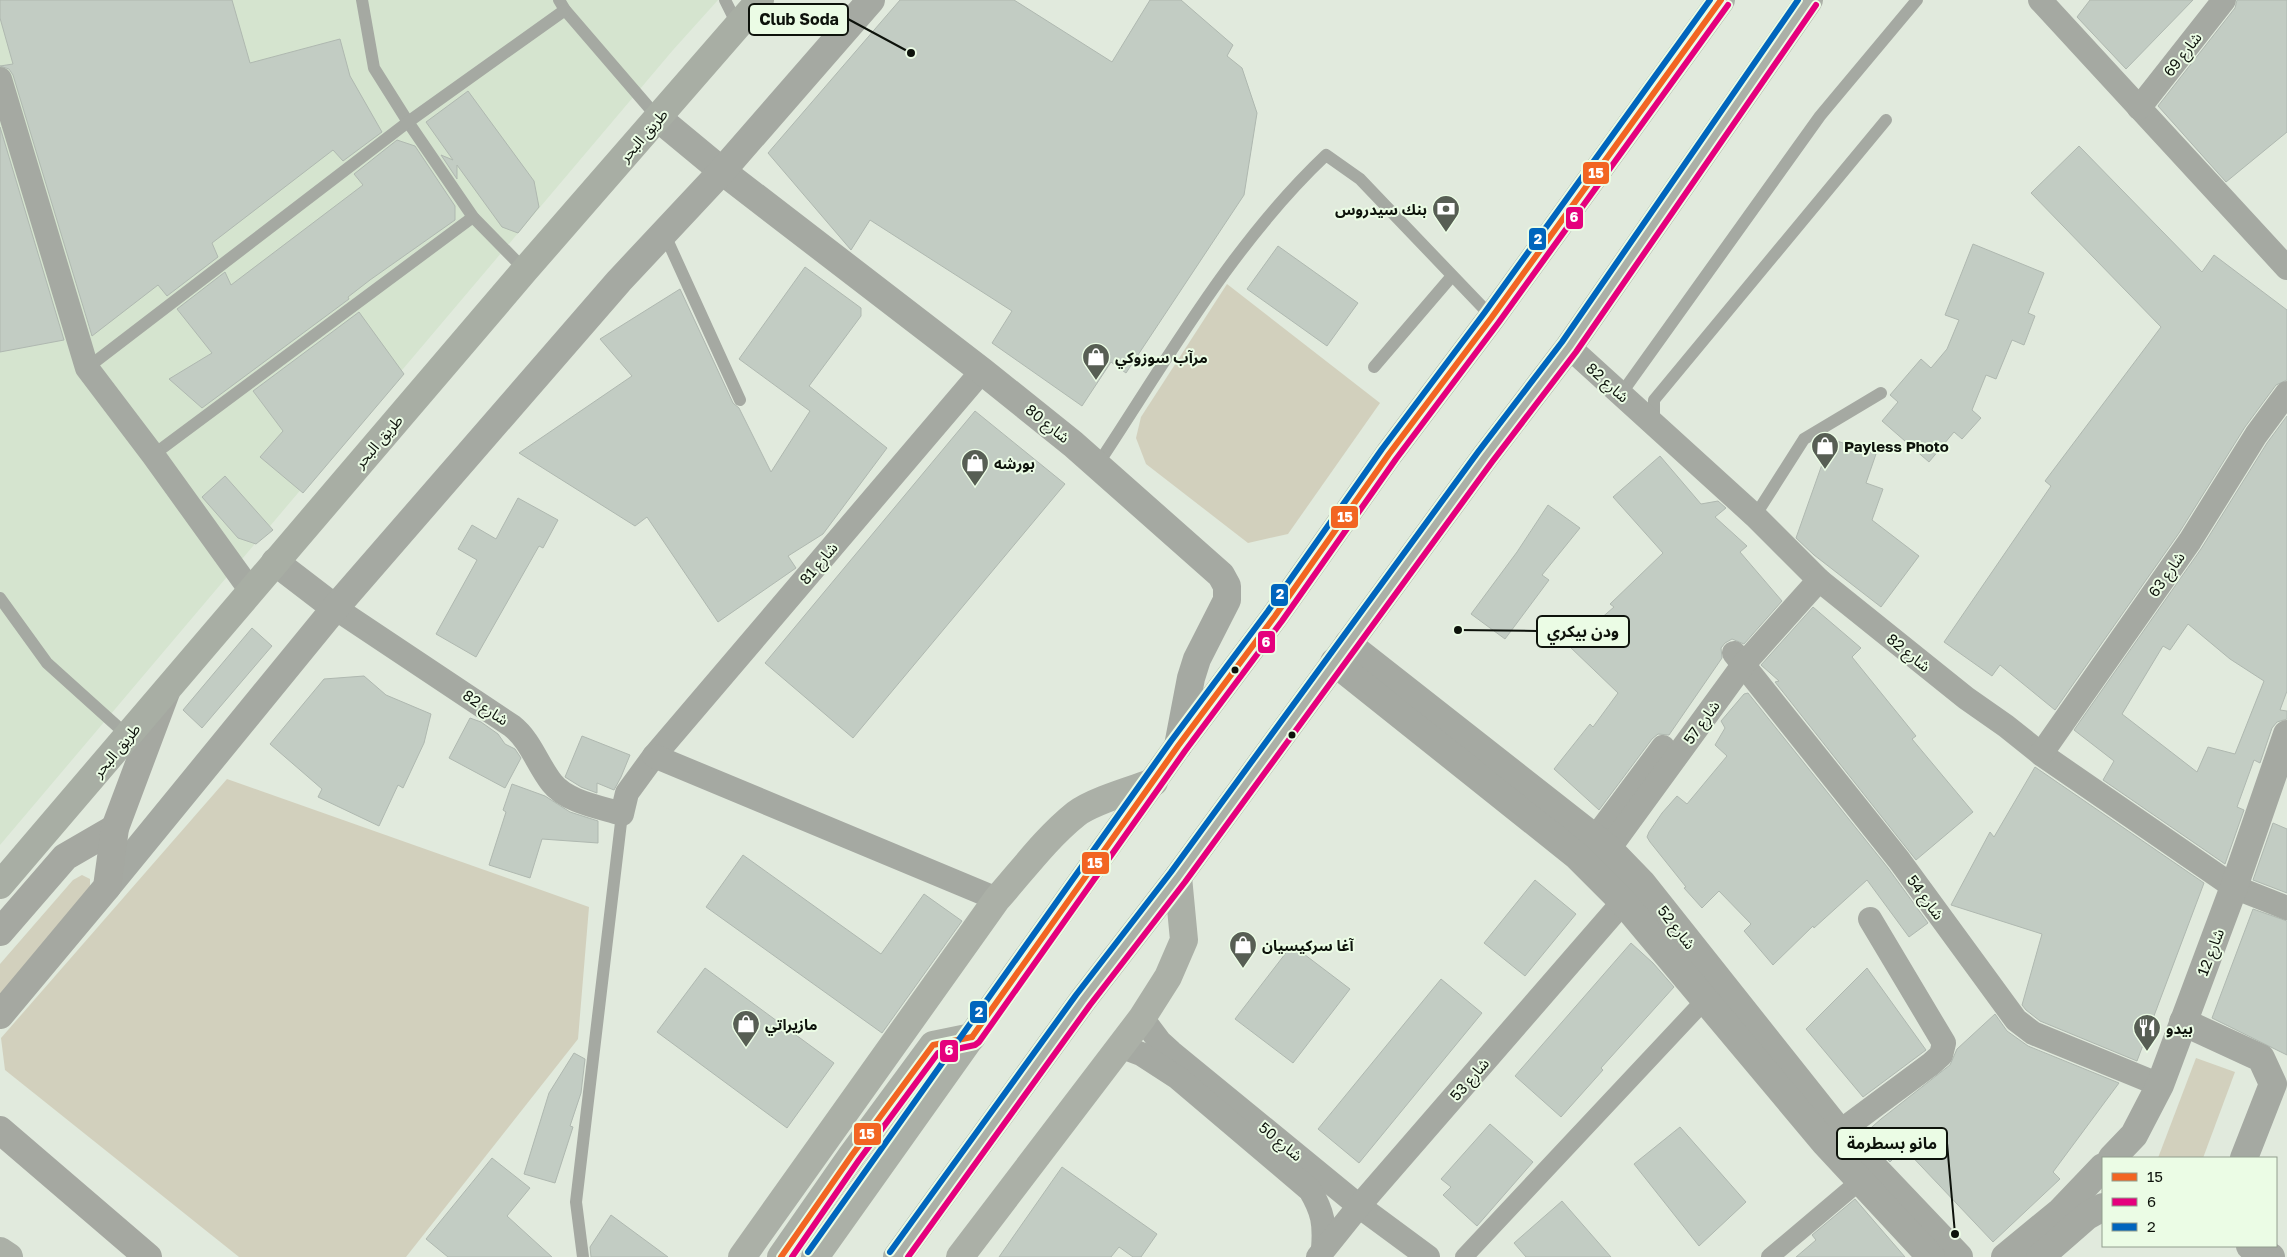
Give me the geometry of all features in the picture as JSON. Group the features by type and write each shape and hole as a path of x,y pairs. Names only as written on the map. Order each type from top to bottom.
{"highway":[{"name":"طريق البحر","path":"0,885 524,270 760,0"},
{"path":"815,1257 1178,746 1275,616 1389,454 1492,318 1721,0"},
{"path":"897,1257 1083,1000 1178,877 1568,347 1809,0"},
{"path":"742,1257 997,899 1040,850 1076,814 1109,798 1154,782"},
{"path":"960,1257 1142,1018 1176,962 1184,940 1178,877"},
{"path":"781,1257 852,1155 933,1045 972,1037"},
{"path":"0,1251 9,1257"}],"main road":[{"path":"0,1015 107,887 115,828 167,688"},
{"path":"0,932 65,857 115,828"},
{"path":"0,1130 148,1257"}],"street":[{"path":"107,887 335,608 618,281 722,172 871,0"},
{"path":"2040,0 2287,268"},
{"name":"شارع 69","path":"2139,108 2224,0"},
{"path":"0,78 87,368 153,455 250,591"},
{"name":"شارع 80","path":"658,118 722,172 982,371 1098,464 1221,575 1227,586 1227,600 1197,659 1191,678 1178,746"},
{"name":"شارع 82","path":"1568,347 1755,516 1815,576 1966,698 2041,754 2234,887 2287,908"},
{"name":"شارع 81","path":"622,814 628,793 654,756 982,371"},
{"name":"شارع 63","path":"2041,754 2190,541 2256,435 2287,393"},
{"path":"275,562 335,608"},
{"name":"شارع 57","path":"1592,853 1739,659 1815,576"},
{"name":"شارع 82","path":"335,608 523,734 552,784 566,796 622,814"},
{"name":"شارع 52","path":"1341,653 1592,853 1642,883 1832,1137 1860,1181 1932,1257"},
{"name":"شارع 54","path":"1739,659 1899,860 2016,1020 2033,1033 2160,1085"},
{"name":"شارع 12","path":"2114,1157 2136,1147 2234,887 2287,734"},
{"path":"654,756 997,899"},
{"name":"شارع 52","path":"1592,853 1623,902 1704,1000 1832,1137 1959,1257"},
{"name":"شارع 53","path":"1321,1253 1359,1206 1623,902"},
{"path":"1832,1137 1932,1064 1941,1055 1944,1043 1870,919"},
{"path":"1464,1257 1704,1000"},
{"name":"شارع 50","path":"1142,1018 1171,1052 1262,1137 1428,1257"},
{"path":"2183,1022 2261,1058 2280,1079 2244,1157"},
{"path":"1120,1046 1141,1054 1160,1065 1262,1137 1310,1190 1322,1215 1325,1228 1321,1253"},
{"path":"2005,1257 2061,1211 2102,1168"},
{"path":"1770,1257 1860,1181"},
{"path":"2040,1257 2087,1216 2102,1208"},
{"path":"2252,1247 2271,1257"}],"lane":[{"path":"362,0 374,68 408,122 473,217 524,270"},
{"path":"726,0 738,26"},
{"path":"1621,394 1820,116 1917,0"},
{"path":"87,368 562,5 658,118"},
{"path":"1654,424 1654,400 1886,120"},
{"path":"1098,464 1217,282 1302,178 1326,155 1360,179 1492,318"},
{"path":"153,455 473,217"},
{"path":"664,233 740,400"},
{"path":"1374,367 1452,276"},
{"path":"1755,516 1804,439 1881,393"},
{"path":"0,598 47,663 124,740"},
{"path":"583,1257 576,1202 622,814"}],"shaded area":[{"path":"0,0 718,0 673,50 0,845"},
{"path":"1227,284 1380,403 1288,534 1248,543 1146,464 1136,438 1141,417"},
{"path":"227,779 589,907 578,1039 406,1257 239,1257 5,1070 1,1038"},
{"path":"82,875 90,879 90,888 0,996 0,964 73,880"},
{"path":"2196,1058 2235,1072 2203,1157 2158,1157"}],"building":[{"path":"0,0 232,0 250,63 340,39 350,76 382,132 343,161 333,150 212,243 218,257 167,296 158,285 92,336 13,75 9,69 0,66 13,64 0,18"},
{"path":"900,0 1014,0 1112,62 1150,0 1181,0 1233,45 1227,56 1242,68 1257,113 1244,195 1126,373 1111,362 1082,406 992,343 1012,311 870,220 851,250 768,153"},
{"path":"2090,0 2193,0 2126,69 2077,17"},
{"path":"2237,0 2287,0 2287,132 2226,182 2158,106 2235,8"},
{"path":"468,91 534,181 539,207 518,233 502,227 457,165 457,179 441,155 453,160 426,122"},
{"path":"0,127 64,340 0,352"},
{"path":"397,140 415,146 455,206 455,220 370,280 348,297 349,299 202,408 169,379 212,353 177,309 225,272 231,285 363,185 354,174"},
{"path":"2079,146 2202,272 2214,255 2287,310 2287,380 2276,385 2245,427 2179,533 2055,710 2000,665 1992,676 1944,642 2051,486 2045,481 2161,327 2031,193"},
{"path":"1973,244 2044,273 2028,313 2035,316 2024,345 2012,340 1996,379 1986,375 1972,410 1981,418 1962,439 1954,432 1929,462 1882,421 1898,402 1890,395 1921,359 1931,368 1947,349 1959,320 1945,315"},
{"path":"1278,246 1358,303 1327,346 1247,289"},
{"path":"805,267 861,308 861,316 809,386 887,448 823,534 788,556 796,568 718,622 647,517 635,526 519,453 632,376 600,339 680,289 733,403 739,408 771,472 810,411 739,359"},
{"path":"359,312 404,374 303,493 260,457 283,431 253,391"},
{"path":"975,411 1065,484 853,738 765,663"},
{"path":"2287,416 2287,691 2280,710 2287,711 2287,719 2277,722 2272,728 2260,763 2254,760 2237,807 2244,810 2225,864 2103,780 2114,761 2074,730 2201,549 2267,443","holes":["2188,624 2230,659 2264,681 2235,754 2208,747 2197,772 2122,714 2163,646 2170,650"]},
{"path":"1831,439 1876,454 1866,483 1883,489 1872,520 1919,556 1881,607 1814,555 1796,538"},
{"path":"1660,456 1701,504 1718,501 1726,508 1715,517 1747,546 1740,552 1782,601 1744,644 1732,639 1725,643 1721,648 1722,658 1669,735 1658,734 1652,739 1599,810 1554,769 1590,724 1593,727 1618,693 1569,646 1614,607 1610,604 1663,553 1613,497"},
{"path":"225,476 273,530 256,544 238,538 202,497"},
{"path":"518,498 558,520 543,548 539,546 476,657 436,634 477,560 458,549 472,525 496,539"},
{"path":"1548,505 1580,528 1542,575 1549,580 1505,639 1471,614 1517,552"},
{"path":"1813,607 1861,648 1852,657 1916,736 1912,739 1973,812 1916,860 1775,682 1779,681 1761,665"},
{"path":"252,628 272,646 202,728 183,710"},
{"path":"364,676 386,695 431,714 424,743 403,788 398,785 379,826 318,797 322,789 270,744 324,679"},
{"path":"1748,693 1888,868 1928,923 1909,937 1867,880 1814,928 1813,926 1773,965 1744,931 1751,924 1719,891 1702,908 1684,888 1686,887 1650,842 1647,837 1649,832 1677,796 1687,804 1727,756 1715,745 1725,728 1721,721 1744,694"},
{"path":"470,718 481,722 498,734 505,744 515,749 521,758 505,788 449,758"},
{"path":"582,736 630,755 614,790 597,783 597,793 581,787 565,777"},
{"path":"2035,767 2204,883 2137,1061 2040,1021 2022,1005 2042,934 1951,905 1990,832 1994,837"},
{"path":"512,784 545,796 570,812 598,821 598,843 542,839 530,878 489,865 506,812 503,810"},
{"path":"2273,823 2287,829 2287,893 2253,880"},
{"path":"743,855 881,954 924,894 962,921 882,1033 706,907"},
{"path":"1535,880 1576,914 1525,976 1484,943"},
{"path":"2253,909 2287,921 2287,1055 2212,1018"},
{"path":"1631,943 1653,963 1674,987 1601,1068 1603,1070 1561,1117 1515,1076"},
{"path":"1292,945 1350,989 1293,1063 1235,1019"},
{"name":"مازيراتي","path":"705,968 834,1063 787,1128 657,1032"},
{"path":"1867,968 1926,1050 1863,1097 1806,1029"},
{"path":"1441,979 1482,1013 1359,1163 1318,1129"},
{"path":"1995,1014 2007,1031 2028,1046 2119,1083 2053,1172 2060,1179 1993,1242 1904,1148 1890,1162 1864,1134 1950,1065 1957,1049"},
{"path":"574,1053 585,1059 581,1093 570,1126 573,1127 555,1183 524,1174 549,1093"},
{"path":"1490,1124 1533,1162 1477,1226 1443,1195 1451,1187 1441,1179"},
{"path":"1680,1127 1746,1202 1699,1246 1634,1164"},
{"path":"492,1158 530,1188 507,1216 552,1257 448,1257 426,1239"},
{"path":"1062,1167 1157,1234 1141,1257 1133,1257 1119,1247 1111,1257 999,1257"},
{"path":"1855,1199 1905,1257 1796,1257 1816,1240 1812,1235"},
{"path":"1562,1201 1611,1257 1526,1257 1514,1243"},
{"path":"611,1215 668,1257 591,1257 590,1247"}],"transit line":[{"name":"2","path":"808,1252 1171,741 1268,611 1382,449 1485,312 1710,0"},
{"name":"15","path":"972,1037 1178,746 1275,616 1389,454 1492,317 1721,0"},
{"name":"2","path":"890,1252 1076,995 1171,872 1478,452 1562,342 1798,0"},
{"name":"6","path":"792,1257 859,1160 938,1053 975,1045 979,1042 1185,751 1282,621 1396,459 1499,322 1728,5"},
{"name":"6","path":"908,1257 1090,1005 1185,882 1492,462 1576,352 1816,5"},
{"name":"15","path":"781,1257 852,1155 933,1045 972,1037"}],"place":[{"name":"Club Soda","path":"911,53"},
{"name":"بنك سيدروس","path":"1446,233"},
{"name":"مرآب سوزوكي","path":"1096,381"},
{"name":"Payless Photo","path":"1825,470"},
{"name":"بورشه","path":"975,487"},
{"name":"ودن بيكري","path":"1458,630"},
{"name":"آغا سركيسيان","path":"1243,969"},
{"name":"مازيراتي","path":"746,1048"},
{"name":"بيدو","path":"2147,1052"},
{"name":"مانو بسطرمة","path":"1955,1234"}]}
